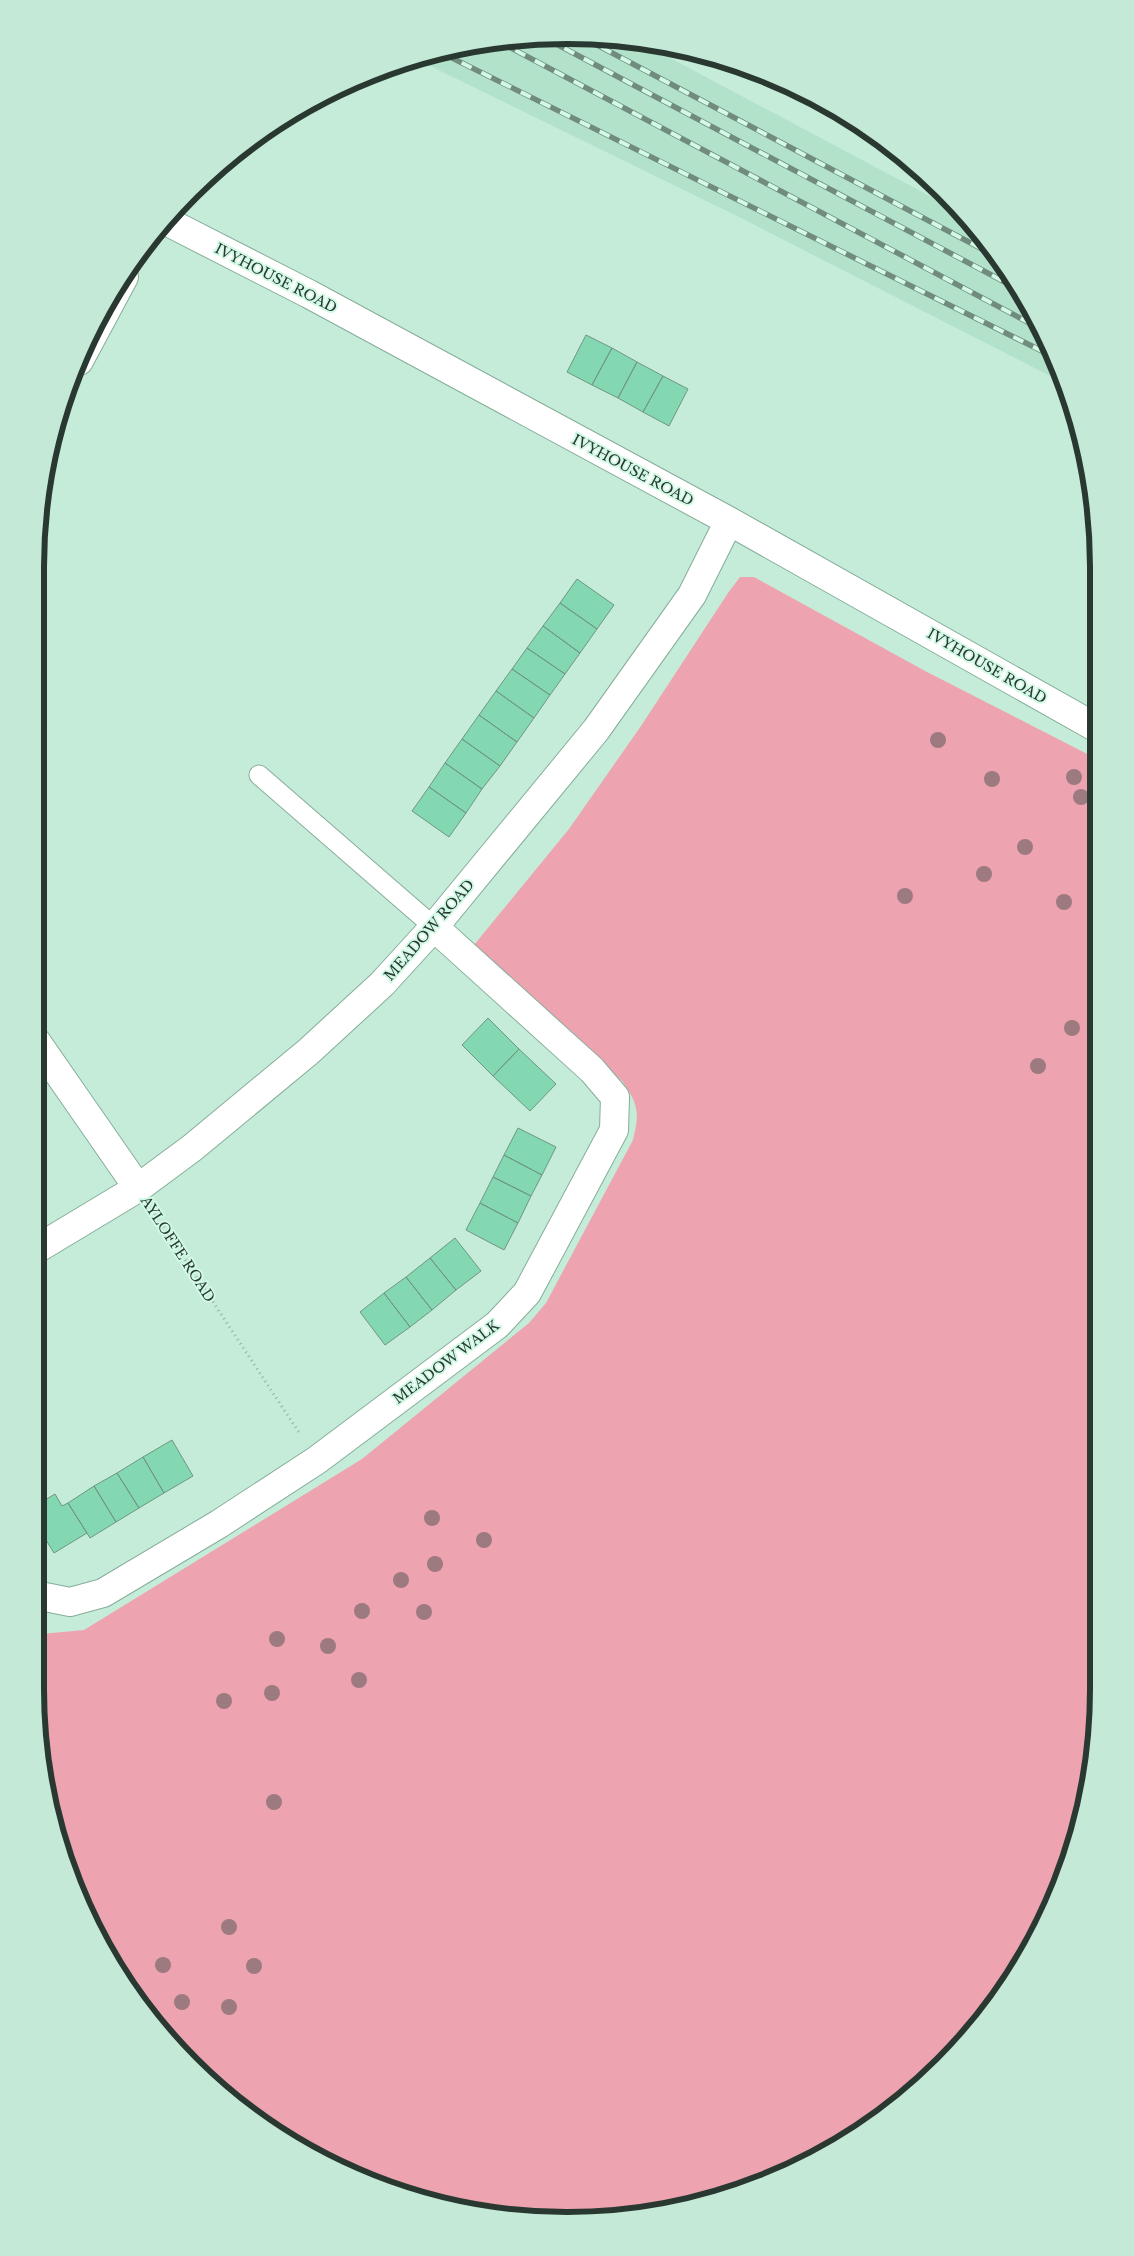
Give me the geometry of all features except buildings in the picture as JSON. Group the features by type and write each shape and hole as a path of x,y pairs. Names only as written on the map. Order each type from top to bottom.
{"street":[{"name":"IVYHOUSE ROAD","path":"172,224 309,294 728,521 1090,724"},
{"name":"MEADOW ROAD","path":"44,1245 138,1188 192,1148 308,1052 382,984 434,927 596,730 692,595 728,521"},
{"name":"MEADOW WALK","path":"44,1597 70,1602 103,1593 219,1524 317,1460 497,1325 527,1293 614,1130 615,1097 592,1070 434,927"},
{"name":"AYLOFFE ROAD","path":"44,1053 138,1188"}],"lane":[{"path":"259,775 434,927"}],"path":[{"name":"AYLOFFE ROAD","path":"138,1188 317,1460"}],"shaded area":[{"path":"533,45 601,45 659,52 942,203 982,248 1002,276 1036,336 1054,378 735,215 426,64 499,48"},
{"path":"740,577 754,577 927,672 1090,755 1090,1689 1086,1757 1080,1791 1062,1857 1050,1889 1020,1951 982,2008 960,2034 937,2059 886,2104 829,2142 798,2158 735,2184 702,2194 635,2208 601,2211 533,2211 499,2208 465,2202 399,2184 367,2172 305,2142 248,2104 222,2082 197,2059 152,2008 114,1951 98,1920 72,1857 62,1824 48,1757 45,1723 44,1634 84,1630 362,1459 529,1323 546,1303 633,1140 637,1115 636,1109 622,1081 474,945 569,829 641,726"}],"railway":[{"path":"557,44 1006,283"},
{"path":"597,45 983,250"},
{"path":"509,47 1029,323"},
{"path":"451,57 1043,352"}]}
